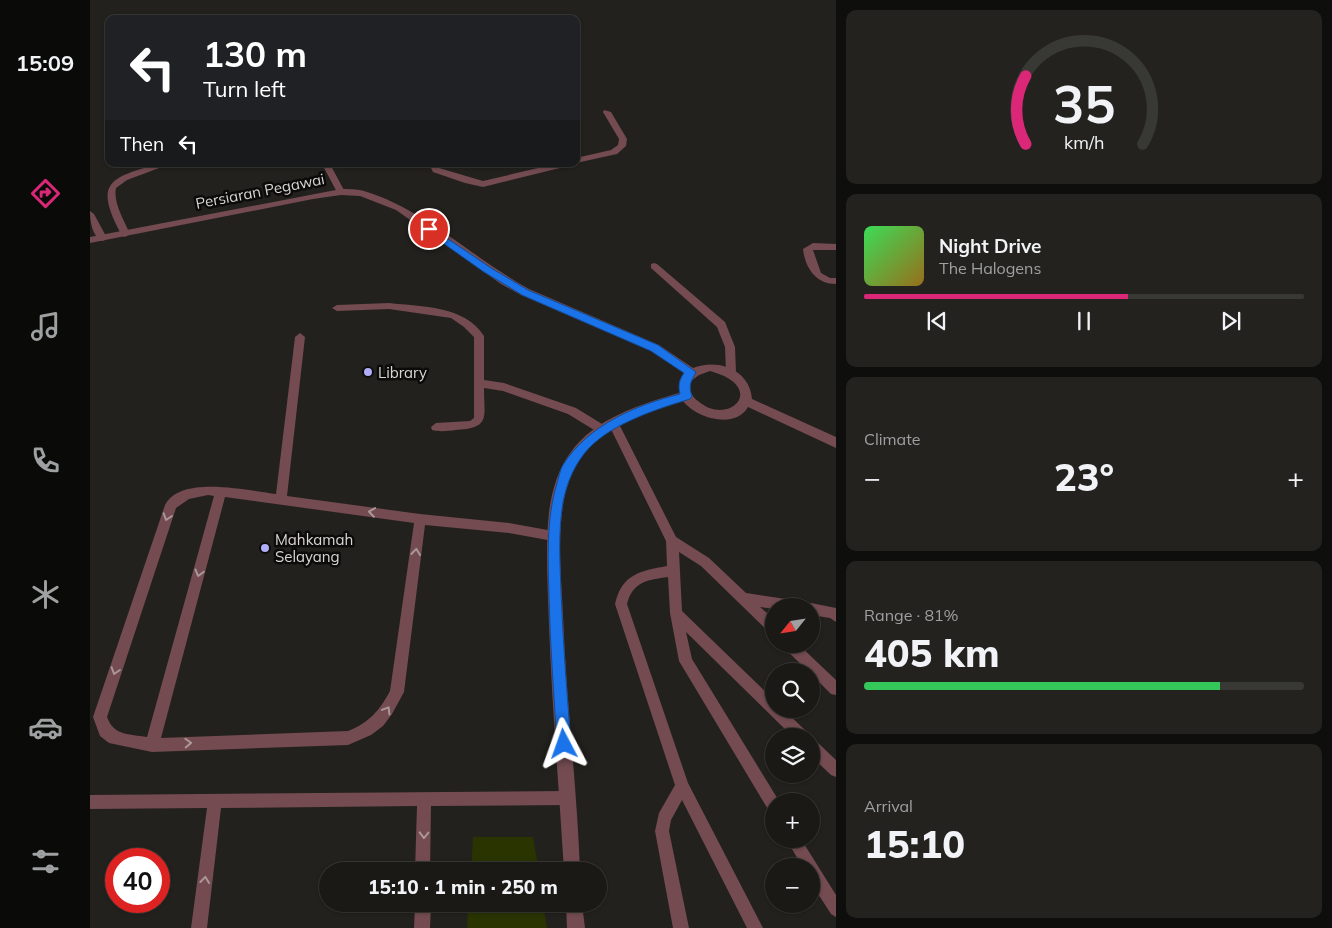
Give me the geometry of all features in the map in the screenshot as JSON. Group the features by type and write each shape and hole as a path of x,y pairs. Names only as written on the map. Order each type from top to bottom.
{"street":[{"name":"Persiaran Pegawai","path":"90,240 313,196 341,192 361,193 400,208 487,270 518,289 655,348 691,372"},
{"path":"710,367 731,372 745,386 747,393 746,401 741,408 733,413 712,414 692,404 686,396 684,387 685,379 691,372 710,367"},
{"path":"571,862 557,636 553,536 558,500 567,468 585,445 608,427 663,402 686,396"},
{"path":"746,401 836,443"},
{"path":"575,912 576,928"}],"lane":[{"path":"580,160 614,152 622,146 623,139 607,112"},
{"path":"125,234 110,192 112,185 120,179 157,167"},
{"path":"328,167 341,192"},
{"path":"434,167 436,170 468,182 483,184 553,167"},
{"path":"90,214 102,238"},
{"path":"836,248 813,246 808,249 808,252 817,276 836,282"},
{"path":"654,266 721,325 730,347 731,372"},
{"path":"337,308 389,306 453,315 468,324 479,336 479,418 472,425 436,427"},
{"path":"281,500 300,337"},
{"path":"479,383 504,387 572,411 608,427 672,541 676,613 686,661 766,793"},
{"path":"420,519 396,692 384,716 366,731 348,738 152,744 114,738 105,731 100,717 170,505 186,496 208,490 420,519 509,528 553,536"},
{"path":"152,744 221,492"},
{"path":"672,541 705,562 765,620"},
{"path":"674,570 646,575 636,579 628,585 622,594 620,604 682,786 755,928"},
{"path":"742,598 765,602"},
{"path":"820,611 835,614"},
{"path":"676,613 793,728"},
{"path":"798,653 836,689"},
{"path":"820,755 836,770"},
{"path":"682,786 664,818 662,831 682,928"},
{"path":"90,802 567,798"},
{"path":"423,862 424,799"},
{"path":"199,928 215,801"},
{"path":"820,882 836,909"},
{"path":"422,928 423,912"}],"green space":[{"path":"473,837 533,837 537,862 472,862"},
{"path":"468,912 544,912 547,928 467,928"}],"place":[{"name":"Library","path":"368,372"},
{"name":"Mahkamah Selayang","path":"265,548"}],"route":[{"path":"429,229 504,281 525,292 599,322 655,348 691,372 685,379 686,396 663,402 603,430 585,445 567,468 558,500 553,536 564,744"}]}
